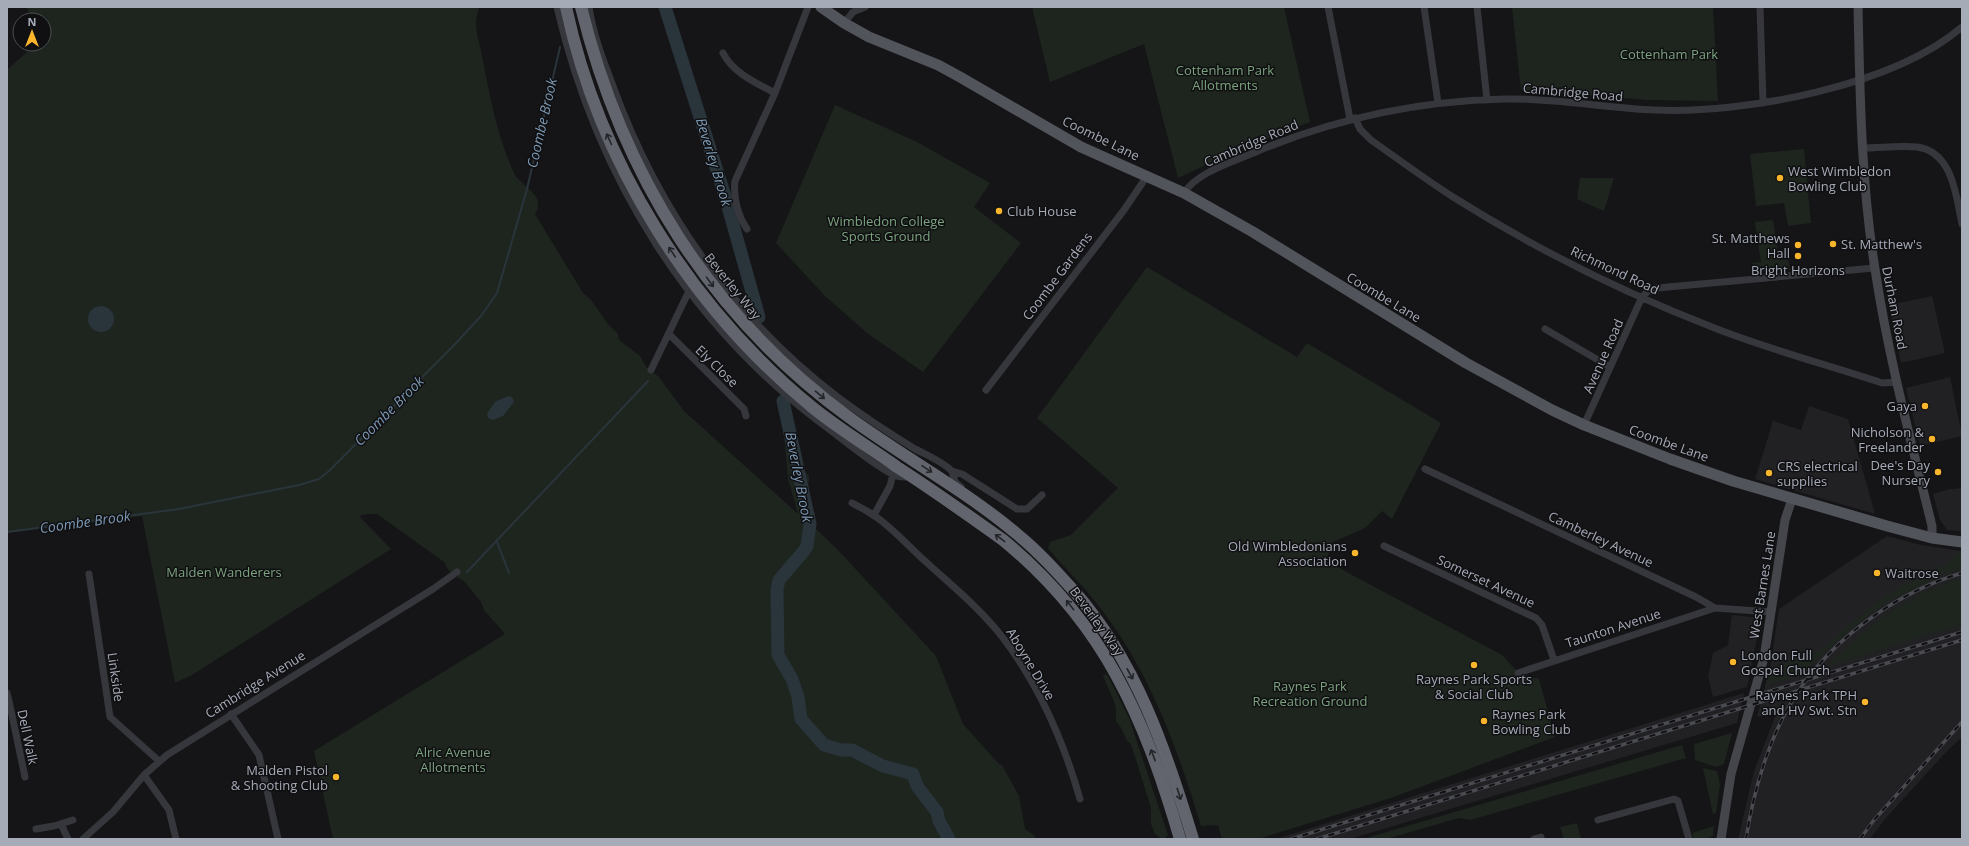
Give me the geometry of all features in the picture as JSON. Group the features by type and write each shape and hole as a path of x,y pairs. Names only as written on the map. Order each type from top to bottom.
{"highway":[{"name":"Beverley Way","path":"566,7 589,88 615,150 652,223 695,284 746,346 813,408 997,536 1030,563 1065,599 1105,653 1141,725 1159,770 1179,836"},
{"name":"Beverley Way","path":"583,7 594,58 627,145 665,217 718,294 760,341 822,397 852,419 971,499 1018,535 1039,554 1074,591 1105,631 1141,693 1154,720 1192,834"}],"main road":[{"name":"Coombe Lane","path":"820,7 869,37 949,71 1081,147 1184,193 1472,366 1552,410 1584,425 1670,459 1792,499 1932,538 1962,542"},
{"name":"Durham Road","path":"1858,7 1864,181 1874,268 1897,382 1932,526 1932,538"},
{"name":"West Barnes Lane","path":"1721,839 1731,774 1761,670 1785,520 1792,499"}],"street":[{"name":"Beverley Way","path":"557,7 575,73 600,142 637,214 689,291 719,328 776,387 821,423 893,474 914,478"},
{"name":"Beverley Way","path":"583,7 637,148 667,203 705,260 727,289 771,338 818,381 882,428 952,471 962,474 1017,509 1027,509 1042,495"},
{"path":"747,229 742,222 734,192 735,181 775,93 808,7"},
{"path":"844,23 853,12 865,7"},
{"name":"Richmond Road","path":"1328,7 1353,119 1371,140 1452,196 1556,255 1642,297 1711,327 1768,347 1882,383 1897,382"},
{"path":"1424,7 1438,103"},
{"path":"1477,7 1487,100"},
{"path":"1760,7 1764,103"},
{"name":"Cambridge Road","path":"1184,193 1195,180 1219,168 1288,139 1353,119 1395,109 1438,103 1487,100 1545,100 1636,109 1679,111 1714,109 1764,103 1804,95 1860,79 1896,66 1933,49 1962,27"},
{"path":"723,53 732,67 759,85 775,93"},
{"path":"1862,148 1919,147 1937,157 1949,171 1962,224"},
{"name":"Coombe Gardens","path":"986,390 1124,210 1147,176"},
{"path":"1642,297 1648,291 1657,288 1874,268"},
{"path":"650,370 689,291"},
{"name":"Avenue Road","path":"1584,425 1642,297"},
{"path":"1546,329 1610,367"},
{"name":"Ely Close","path":"669,334 744,409 746,416"},
{"name":"Camberley Avenue","path":"1425,469 1696,597 1715,608 1771,612"},
{"name":"Beverley Way","path":"952,471 955,482 963,488 971,499"},
{"path":"874,515 890,486 893,474"},
{"name":"Aboyne Drive","path":"852,503 874,515 962,595 988,620 1004,639 1022,667 1049,717 1071,769 1080,799"},
{"name":"Somerset Avenue","path":"1384,546 1536,618 1542,625 1554,660"},
{"name":"Cambridge Avenue","path":"83,839 113,812 159,761 231,714 433,589 457,572"},
{"name":"Linkside","path":"89,574 110,717 159,761"},
{"name":"Taunton Avenue","path":"1518,672 1715,608"},
{"name":"Dell Walk","path":"7,693 25,777"},
{"path":"231,714 259,754 278,839"},
{"path":"144,776 169,810 176,839"},
{"path":"1598,820 1674,799 1678,801 1689,839"},
{"path":"36,829 73,820"},
{"path":"61,824 68,839"}],"shaded area":[{"path":"1932,296 1945,353 1901,363 1889,305"},
{"path":"101,306 111,309 114,319 111,329 101,332 91,329 88,319 91,309"},
{"path":"1950,377 1962,436 1920,446 1906,388"},
{"path":"509,396 513,398 514,402 503,416 493,420 488,418 487,413 496,401"},
{"path":"1809,406 1848,419 1875,514 1755,479 1773,421 1801,430"},
{"path":"1962,488 1962,531 1947,530 1940,520 1933,494 1950,489"},
{"path":"1887,536 1921,545 1962,551 1962,737 1947,751 1885,819 1870,839 1738,839 1754,771 1777,712 1757,717 1770,668 1779,609"},
{"path":"1732,615 1761,618 1747,687 1713,697 1708,677 1713,653 1728,645"},
{"path":"1744,693 1737,723 1350,839 1276,839"}],"green space":[{"path":"26,7 479,7 476,27 495,118 508,160 514,173 538,201 538,207 535,214 583,293 591,300 608,324 618,334 619,340 640,356 646,367 658,376 684,411 798,514 788,479 781,401 786,405 800,467 809,476 809,503 815,513 812,522 815,528 839,551 936,656 963,724 999,764 1002,765 1019,796 1025,829 1034,835 1036,839 333,839 314,751 505,634 484,610 481,602 465,582 450,572 444,562 377,514 366,514 359,516 391,549 192,675 175,683 142,516 7,533 7,70 27,52 52,52 52,12 29,12"},
{"name":"Cottenham Park Allotments","path":"1032,7 1284,7 1310,122 1242,148 1178,178 1144,44 1050,82"},
{"name":"Cottenham Park","path":"1512,7 1713,7 1718,101 1647,100 1521,90"},
{"name":"Wimbledon College Sports Ground","path":"835,105 917,142 990,183 974,207 1021,243 923,372 867,333 825,296 776,243"},
{"name":"West Wimbledon Bowling Club","path":"1804,149 1811,223 1788,226 1784,203 1756,206 1750,154"},
{"path":"1580,178 1614,178 1604,211 1577,199"},
{"path":"1773,220 1779,260 1788,259 1790,270 1753,272 1752,263 1761,262 1755,222"},
{"name":"Raynes Park Recreation Ground","path":"1147,267 1297,357 1307,343 1441,423 1392,519 1382,511 1365,528 1333,542 1326,561 1502,655 1520,674 1539,679 1555,737 1391,798 1258,839 1222,839 1218,825 1201,826 1172,739 1133,656 1098,605 1048,548 1050,542 1071,535 1118,488 1037,418"},
{"path":"1962,551 1962,568 1941,575 1884,604 1828,649 1813,663 1806,673 1765,686 1770,668 1816,654 1872,606 1903,586 1945,564 1957,552"},
{"path":"1962,578 1962,624 1826,667 1872,626 1906,602"},
{"path":"1105,674 1108,676 1129,718 1168,835 1165,838 1160,838 1155,834 1151,824 1151,808 1131,744 1128,742 1116,721 1116,708 1103,676"},
{"path":"1732,733 1724,764 1716,767 1695,760 1694,744"},
{"path":"1682,745 1686,758 1470,820 1459,818 1386,839 1363,839"},
{"path":"1703,768 1717,771 1720,784 1716,813 1713,814"},
{"path":"1577,823 1581,839 1564,839 1560,827"},
{"path":"1714,826 1713,836 1706,839 1694,839 1692,833"}],"waterway":[{"name":"Beverley Brook","path":"665,7 725,196 759,317"},
{"name":"Coombe Brook","path":"7,532 179,509 299,485 319,479 329,471 457,342 481,316 497,293 527,189 560,47"},
{"path":"467,572 648,381"},
{"name":"Beverley Brook","path":"783,401 810,524 807,546 779,580 777,590 778,655 792,679 798,697 801,719 824,745 841,750 852,750 883,766 913,774 917,786 937,812 939,821 949,839"},
{"path":"497,542 509,573"}],"railway":[{"path":"1746,839 1759,780 1773,740 1791,703 1817,667 1853,632 1894,603 1916,591 1962,573"},
{"path":"1291,839 1962,632"},
{"path":"1317,839 1962,640"},
{"path":"1860,839 1874,820 1962,722"}],"place":[{"name":"West Wimbledon Bowling Club","path":"1780,178"},
{"name":"Club House","path":"999,211"},
{"name":"St. Matthew's","path":"1833,244"},
{"name":"St. Matthews Hall","path":"1798,245"},
{"name":"Bright Horizons","path":"1798,256"},
{"name":"Gaya","path":"1925,406"},
{"name":"Nicholson & Freelander","path":"1932,439"},
{"name":"Dee's Day Nursery","path":"1938,472"},
{"name":"CRS electrical supplies","path":"1769,473"},
{"name":"Old Wimbledonians Association","path":"1355,553"},
{"name":"Waitrose","path":"1877,573"},
{"name":"London Full Gospel Church","path":"1733,662"},
{"name":"Raynes Park Sports & Social Club","path":"1474,665"},
{"name":"Raynes Park TPH and HV Swt. Stn","path":"1865,702"},
{"name":"Raynes Park Bowling Club","path":"1484,721"},
{"name":"Malden Pistol & Shooting Club","path":"336,777"}],"park label":[{"name":"Malden Wanderers","path":"224,572"},
{"name":"Alric Avenue Allotments","path":"453,760"}]}
